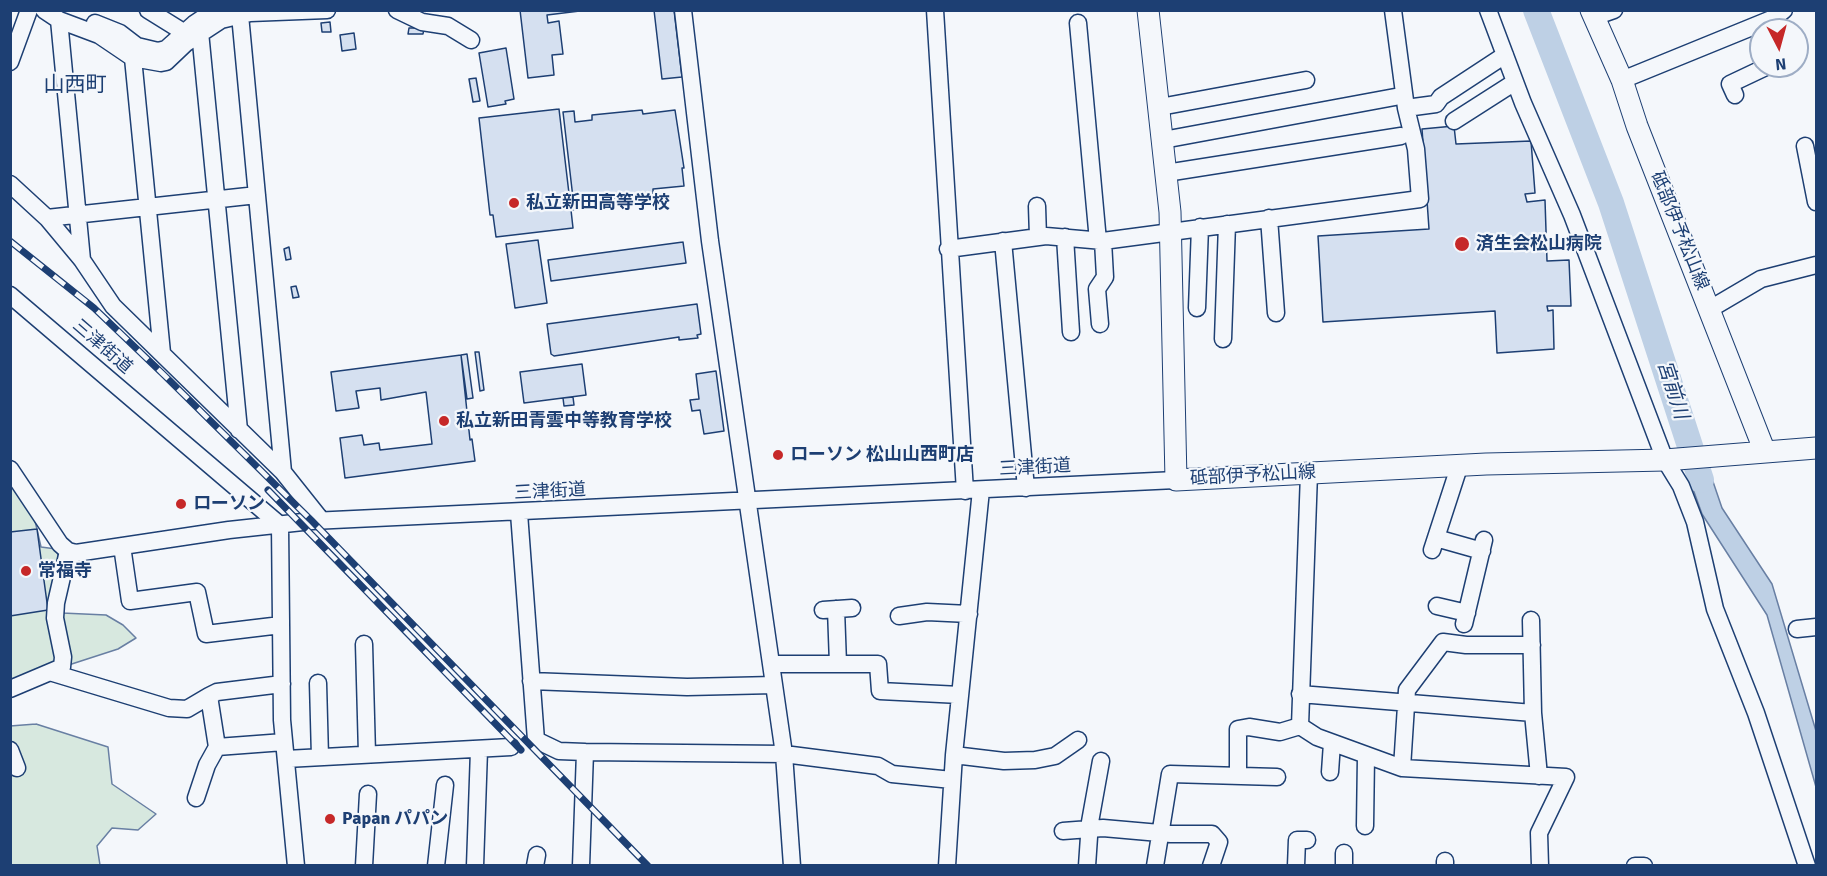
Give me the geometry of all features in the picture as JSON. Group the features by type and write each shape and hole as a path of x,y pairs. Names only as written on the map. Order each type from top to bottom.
{"main road":[{"name":"砥部伊予松山線","path":"1148,10 1160,107 1171,231 1176,480 1673,459 1816,448"},
{"name":"砥部伊予松山線","path":"1600,13 1637,126 1765,452"}],"street":[{"path":"10,62 29,10"},
{"path":"44,10 120,33 145,49 166,49 199,21"},
{"path":"148,10 199,21 221,20 237,13 327,10"},
{"path":"397,10 422,22 448,26 471,40"},
{"path":"683,10 710,241 784,754 792,866"},
{"path":"935,10 948,249 973,490 969,614 954,756 947,866"},
{"path":"948,249 1038,237 1101,241 1420,199 1416,150 1398,99 1393,10"},
{"path":"1488,10 1515,82 1673,459 1695,522 1715,609 1756,713 1807,866"},
{"path":"237,13 283,472"},
{"path":"61,15 99,35 133,58 166,62 199,21"},
{"path":"61,15 82,260"},
{"path":"199,21 239,430"},
{"path":"1622,80 1749,31"},
{"path":"1083,32 1081,127 1105,277 1097,289 1100,324"},
{"path":"1163,140 1398,99 1436,104 1441,97 1505,55"},
{"path":"133,58 162,353"},
{"path":"1735,95 1730,84 1749,75"},
{"path":"1160,107 1306,80"},
{"path":"1454,120 1515,82"},
{"path":"1166,173 1401,136"},
{"path":"1805,146 1812,166 1816,202"},
{"path":"10,184 47,218 82,260 113,306 283,472 322,520"},
{"path":"47,218 257,195"},
{"path":"1037,206 1038,237"},
{"path":"1269,218 1266,271 1274,314"},
{"path":"1223,339 1227,224"},
{"path":"1197,308 1200,227"},
{"path":"1065,237 1071,332"},
{"path":"1003,241 1026,488"},
{"path":"1710,309 1761,279 1779,272 1816,265"},
{"name":"三津街道","path":"10,295 280,525 322,520 519,513 1176,480"},
{"path":"1437,606 1465,619 1483,546 1434,544 1459,467"},
{"path":"10,469 60,544 68,551 76,553 280,525 285,751 296,866"},
{"path":"1309,473 1300,726 1307,733 1402,768 1566,777 1539,833 1540,866"},
{"path":"519,513 536,740 559,751 784,754 878,766 892,774 952,780"},
{"path":"122,546 130,601 197,592 206,634 281,625"},
{"path":"10,689 53,673 62,667 63,657 56,610 68,551"},
{"path":"837,609 838,664"},
{"path":"899,616 927,612 969,614"},
{"path":"1531,620 1533,713 1539,776"},
{"path":"1797,628 1816,627"},
{"path":"1402,768 1407,690 1443,642 1466,645 1532,645"},
{"path":"364,644 367,754"},
{"path":"771,664 878,664 879,691 960,695"},
{"path":"53,673 169,708 187,709 217,692 282,684"},
{"path":"531,681 687,687 774,685"},
{"path":"318,683 320,757"},
{"path":"1300,694 1533,713"},
{"path":"196,798 207,765 217,747 209,696"},
{"path":"1238,776 1238,729 1249,727 1280,732 1300,726"},
{"path":"954,756 1004,761 1035,760 1055,756 1077,740"},
{"path":"1330,772 1332,743"},
{"path":"217,747 285,751 320,757 511,747"},
{"path":"10,750 17,768"},
{"path":"475,866 483,806 479,750"},
{"path":"582,866 585,752"},
{"path":"1365,826 1366,756"},
{"path":"1087,866 1090,829 1101,761"},
{"path":"1155,866 1170,774 1276,777"},
{"path":"436,866 445,785"},
{"path":"364,866 368,795"},
{"path":"1063,831 1117,828 1216,836 1217,850 1211,866"},
{"path":"1296,866 1297,840 1307,840"},
{"path":"1635,866 1644,866"}],"shaded area":[{"path":"10,478 33,512 41,547 56,549 61,563 62,613 106,615 123,625 136,638 118,649 10,684"},
{"path":"36,724 108,747 112,784 156,814 138,830 112,828 97,846 100,865 11,865 10,726"}],"water":[{"name":"宮前川","path":"1707,464 1722,508 1772,584 1816,731 1816,787 1767,615 1702,514 1685,467"}],"building":[{"path":"520,10 588,10 547,15 548,23 559,21 563,54 552,55 554,75 528,78"},
{"path":"654,10 674,10 682,77 662,79"},
{"path":"330,22 331,32 322,32 321,23"},
{"path":"409,28 424,28 423,34 408,34"},
{"path":"354,33 356,49 342,51 340,35"},
{"path":"506,48 514,99 505,101 506,104 488,107 479,53"},
{"path":"476,78 480,101 473,102 469,79"},
{"path":"559,109 570,202 584,200 585,208 571,210 573,228 496,237 493,215 490,215 479,118"},
{"path":"642,110 643,114 675,110 684,168 682,168 684,186 653,189 653,194 604,199 604,195 573,198 563,112 574,111 575,122 592,120 592,115"},
{"path":"1454,126 1456,144 1531,141 1535,193 1525,194 1527,202 1545,200 1547,261 1569,260 1571,306 1547,306 1548,311 1553,310 1554,349 1497,353 1495,311 1323,322 1318,236 1429,229 1422,129"},
{"path":"538,240 547,303 515,308 506,244"},
{"path":"683,242 686,263 551,281 548,260"},
{"path":"289,247 291,259 286,260 284,249"},
{"path":"296,286 299,297 293,298 291,287"},
{"path":"697,304 701,334 697,335 698,338 679,340 679,337 554,356 551,354 547,324"},
{"path":"475,352 479,352 484,390 480,391"},
{"path":"467,354 473,398 467,399 461,355"},
{"path":"461,355 470,440 472,439 475,461 345,478 340,438 362,435 364,445 379,443 380,450 432,444 426,392 381,400 380,388 356,391 359,408 336,411 331,372"},
{"path":"582,364 586,395 524,403 520,372"},
{"path":"716,371 724,431 704,434 700,410 692,411 690,400 699,399 696,374"},
{"path":"573,397 574,405 564,406 563,398"},
{"name":"常福寺","path":"37,529 48,610 10,616 10,532"}],"waterway":[{"name":"宮前川","path":"1536,10 1611,203 1701,480"}],"railway":[{"path":"10,241 94,308 163,374 312,521 648,866"},
{"path":"268,490 521,750"}],"place":[{"name":"私立新田高等学校","path":"514,203"},
{"name":"済生会松山病院","path":"1462,244"},
{"name":"私立新田青雲中等教育学校","path":"444,421"},
{"name":"ローソン 松山山西町店","path":"778,455"},
{"name":"ローソン","path":"181,504"},
{"name":"常福寺","path":"26,571"},
{"name":"Papan パパン","path":"330,819"}],"district":[{"name":"山西町","path":"75,85"}]}
